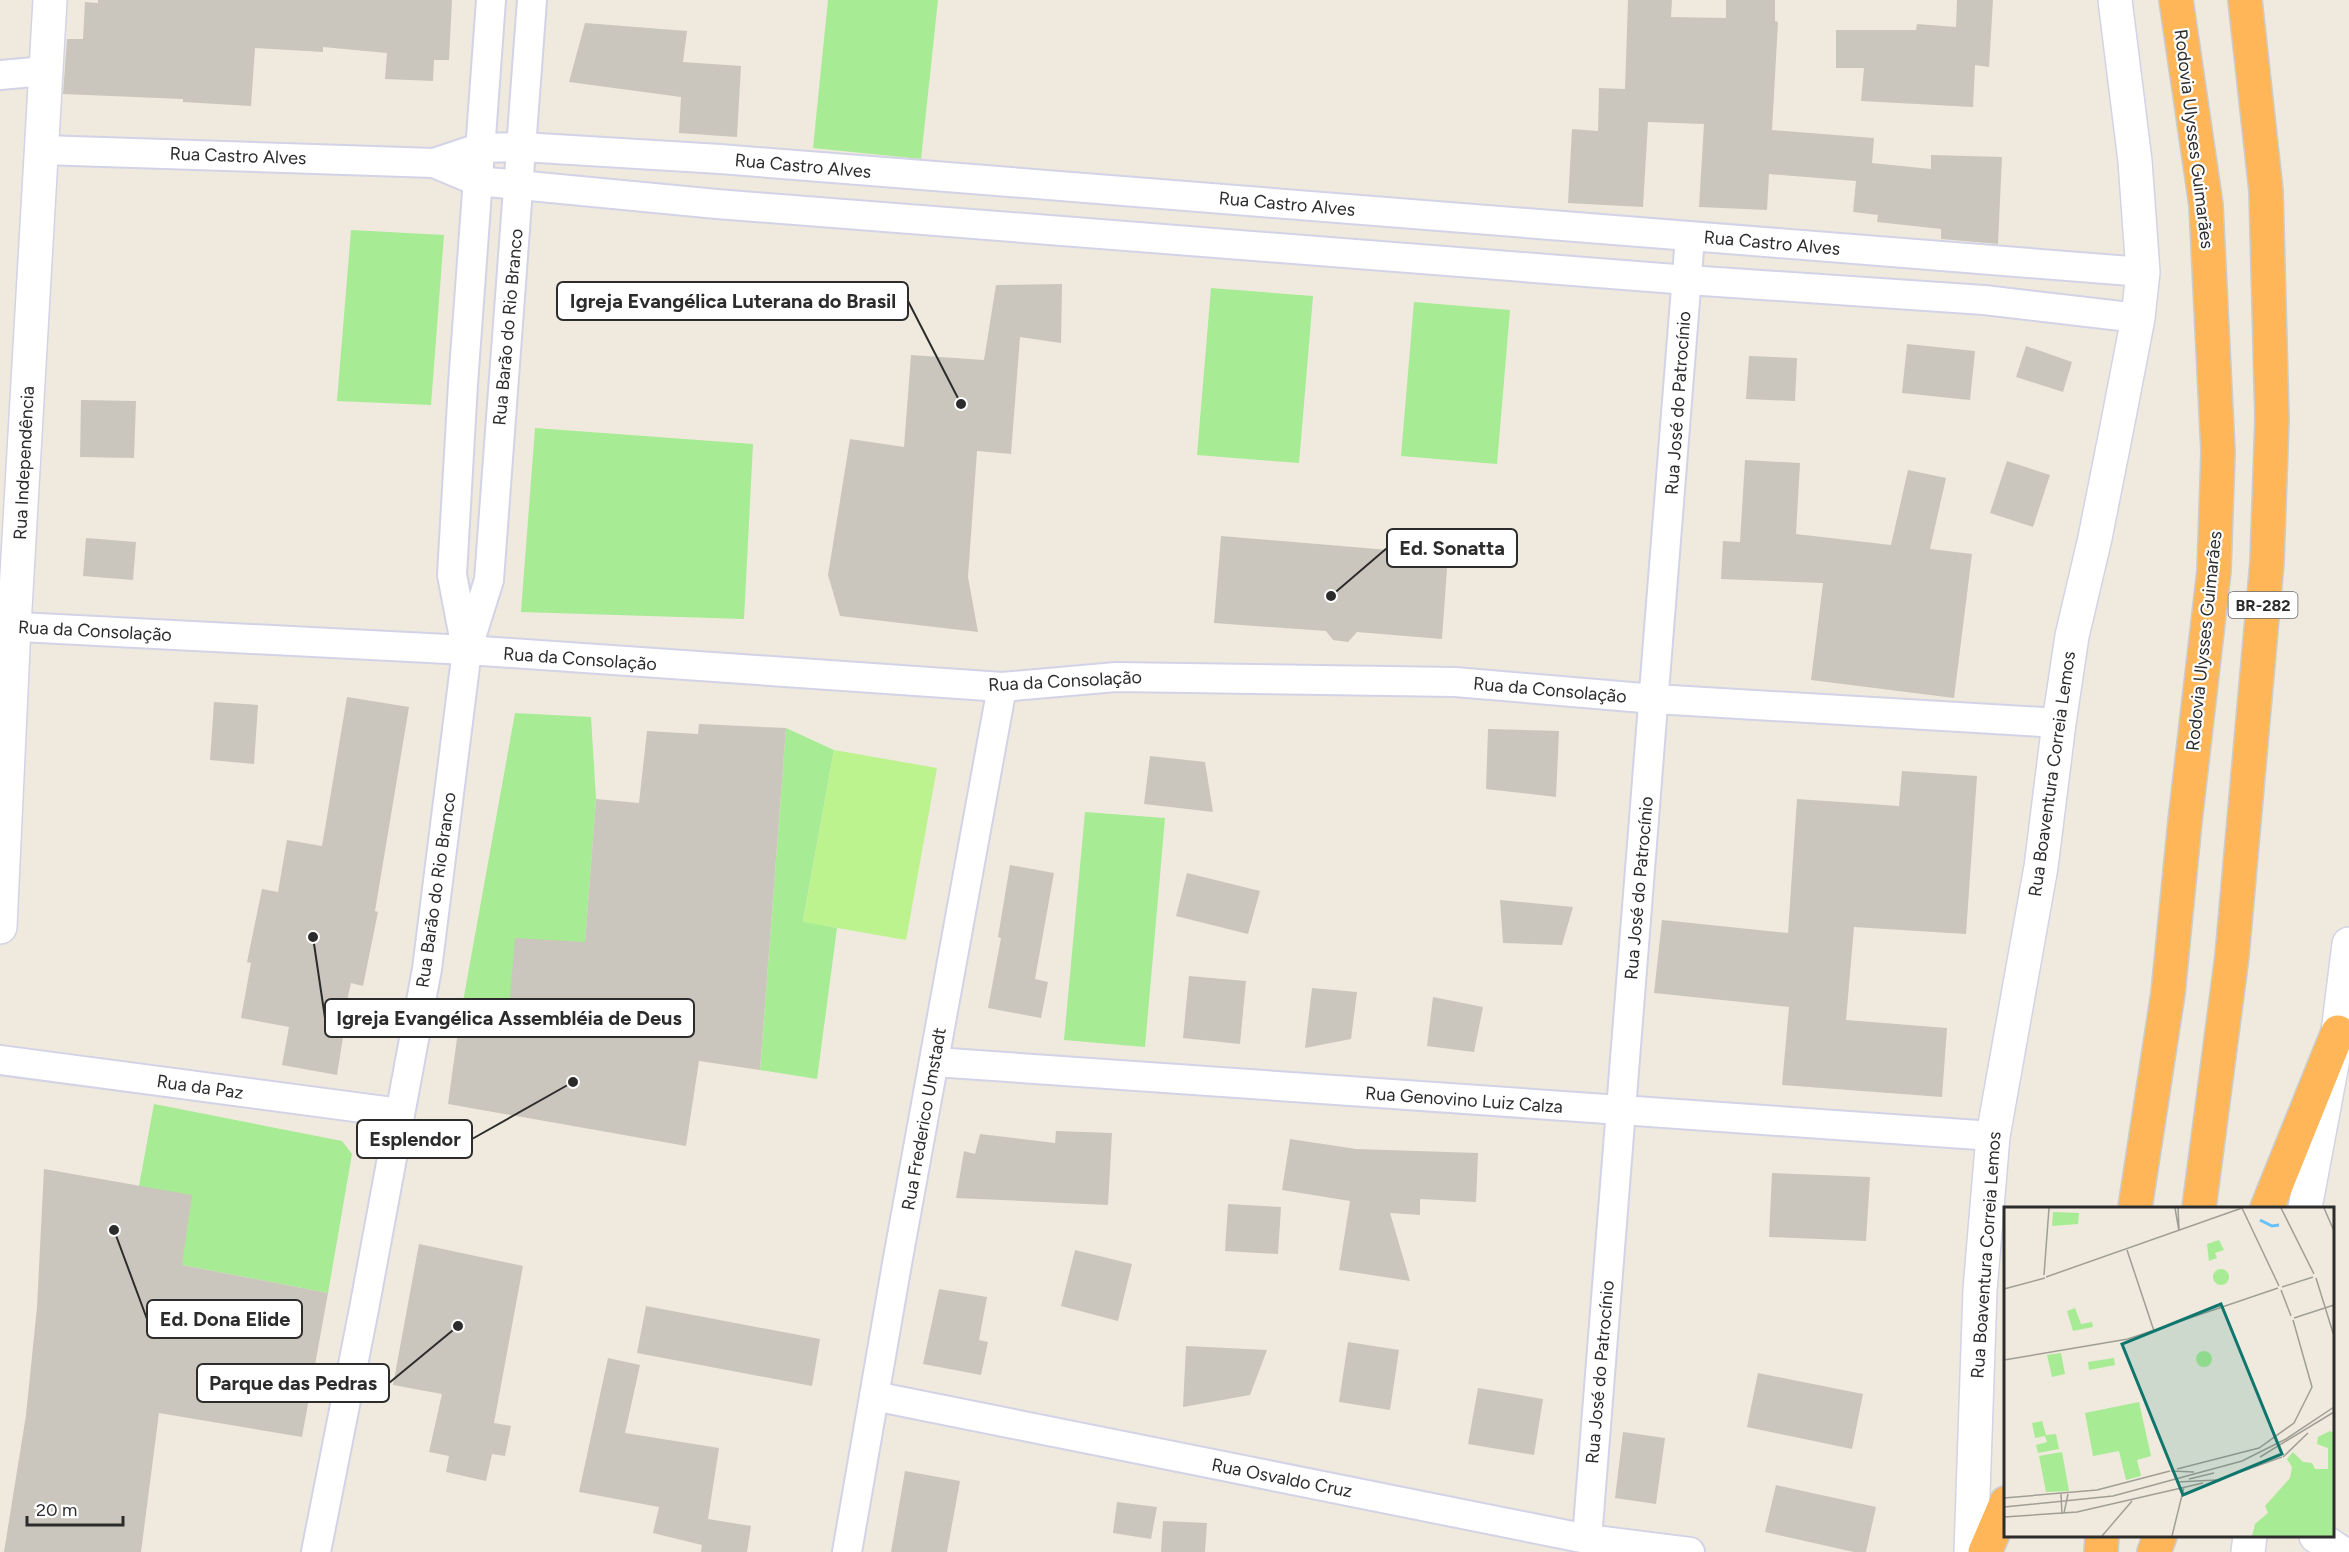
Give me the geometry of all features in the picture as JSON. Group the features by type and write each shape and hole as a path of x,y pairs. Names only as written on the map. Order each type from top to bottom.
{"highway":[{"name":"Rodovia Ulysses Guimarães","path":"2134,1202 2168,993 2185,820 2214,571 2218,452 2206,205 2176,0"},
{"name":"BR-282","path":"2199,1207 2232,956 2267,562 2272,418 2266,191 2245,0"},
{"path":"2268,1207 2344,1035"},
{"path":"1985,1552 2004,1508"},
{"path":"2101,1552 2102,1537"},
{"path":"2154,1552 2158,1537"}],"street":[{"name":"Rua Independência","path":"0,927 7,626 42,150 50,0"},
{"name":"Rua Barão do Rio Branco","path":"467,650 452,575 462,384 491,0"},
{"name":"Rua Barão do Rio Branco","path":"316,1552 427,969 467,650 489,580 532,0"},
{"name":"Rua Boaventura Correia Lemos","path":"1971,1552 1980,1290 1993,1136 2041,867 2058,723 2072,636 2095,538 2138,318 2143,273 2135,161 2115,0"},
{"path":"0,75 45,71"},
{"name":"Rua Castro Alves","path":"42,150 434,163 479,148 522,147 720,159 2143,273"},
{"path":"717,204 720,159"},
{"name":"Rua Castro Alves","path":"434,163 477,181 717,204 1688,280 1984,300 2138,318"},
{"path":"863,215 866,171"},
{"path":"1030,229 1034,184"},
{"path":"1294,249 1296,205"},
{"path":"1469,262 1470,219"},
{"name":"Rua José do Patrocínio","path":"1587,1539 1690,237"},
{"path":"1851,291 1852,249"},
{"path":"1983,260 1984,300"},
{"path":"462,384 502,386"},
{"name":"Rua da Consolação","path":"7,626 467,650 1002,687 1116,677 1455,682 1655,699 2058,723"},
{"name":"Rua Frederico Umstadt","path":"847,1552 1002,687"},
{"path":"2305,1207 2344,1035 2349,944"},
{"name":"Rua da Paz","path":"0,1060 400,1113"},
{"name":"Rua Genovino Luiz Calza","path":"935,1062 1993,1136"},
{"name":"Rua Osvaldo Cruz","path":"874,1396 1587,1539 1690,1552"},
{"path":"2248,1552 2250,1537"},
{"path":"2318,1537 2340,1552"}],"green space":[{"path":"828,0 938,0 921,159 813,148"},
{"path":"351,230 444,235 431,405 337,401"},
{"path":"1211,288 1313,296 1299,463 1197,455"},
{"path":"1414,302 1510,310 1497,464 1401,456"},
{"path":"535,428 753,444 744,619 521,612"},
{"path":"515,713 591,717 596,799 585,942 569,1041 459,1024"},
{"path":"786,728 834,750 803,921 837,928 817,1079 760,1070"},
{"path":"834,750 937,768 906,940 803,922"},
{"path":"1085,812 1165,818 1145,1047 1064,1040"},
{"path":"154,1104 342,1141 352,1154 328,1293 182,1265 139,1186"}],"building":[{"path":"98,0 452,0 449,60 434,60 433,81 385,79 387,53 323,47 323,52 255,48 251,106 183,102 183,99 63,94 67,39 83,39 85,2 98,3"},
{"path":"1628,0 1672,0 1671,17 1726,18 1726,0 1775,0 1775,21 1778,22 1772,130 1874,138 1872,163 1931,169 1931,155 2002,157 1998,244 1941,239 1941,229 1877,222 1878,215 1853,212 1856,181 1769,174 1767,210 1699,207 1704,124 1648,122 1643,207 1568,203 1572,129 1598,131 1599,88 1625,89"},
{"path":"1957,0 1993,0 1989,67 1975,65 1973,107 1861,101 1864,68 1836,68 1836,30 1916,30 1917,24 1956,27"},
{"path":"585,23 687,31 683,62 741,66 737,137 679,133 681,97 569,82"},
{"path":"1062,284 1061,343 1020,337 1011,454 977,451 968,577 978,632 840,616 828,575 850,439 904,447 911,355 984,360 996,285"},
{"path":"1907,344 1975,351 1970,400 1902,393"},
{"path":"2026,346 2072,362 2063,392 2016,377"},
{"path":"1749,356 1797,358 1795,401 1746,399"},
{"path":"81,400 136,401 134,458 80,457"},
{"path":"1745,460 1800,463 1796,534 1891,545 1908,470 1946,478 1930,549 1972,554 1954,698 1811,680 1823,583 1721,579 1723,541 1740,542"},
{"path":"2007,461 2050,475 2033,527 1990,513"},
{"path":"1221,536 1448,555 1442,639 1357,632 1348,642 1333,640 1326,631 1214,623"},
{"path":"86,538 136,542 133,580 83,576"},
{"path":"347,697 409,707 375,911 378,912 363,986 351,983 339,1036 343,1037 337,1075 282,1065 289,1027 241,1018 251,963 247,962 262,889 278,892 287,840 322,846"},
{"path":"214,702 258,705 254,764 210,760"},
{"path":"699,724 786,728 760,1070 699,1061 686,1146 448,1104 459,1024 507,1032 515,938 585,942 596,799 639,803 647,731 698,734"},
{"path":"1488,729 1559,731 1556,797 1486,789"},
{"path":"1150,756 1205,762 1213,812 1144,804"},
{"path":"1902,771 1977,776 1966,934 1854,927 1846,1020 1947,1028 1942,1097 1782,1085 1789,1007 1654,993 1662,920 1788,933 1797,799 1899,806"},
{"path":"1010,865 1054,873 1035,979 1048,982 1041,1018 988,1008 1001,938 998,937"},
{"path":"1187,873 1260,891 1248,934 1176,916"},
{"path":"1500,900 1573,907 1562,945 1503,943"},
{"path":"1189,976 1246,981 1240,1044 1183,1038"},
{"path":"1312,988 1357,992 1351,1039 1305,1048"},
{"path":"1433,997 1483,1007 1474,1052 1427,1046"},
{"path":"1056,1131 1112,1133 1108,1205 956,1198 964,1151 975,1154 980,1134 1055,1143"},
{"path":"1290,1139 1356,1149 1478,1153 1476,1202 1420,1199 1420,1215 1390,1213 1410,1281 1339,1270 1350,1201 1282,1190"},
{"path":"44,1169 192,1195 182,1265 328,1293 302,1437 159,1413 141,1552 4,1552 26,1415 37,1307"},
{"path":"1772,1173 1870,1177 1866,1241 1769,1237"},
{"path":"1228,1204 1281,1207 1278,1254 1225,1251"},
{"path":"419,1244 523,1266 494,1423 511,1426 505,1456 492,1454 486,1481 446,1472 449,1456 429,1452 442,1394 393,1385"},
{"path":"1075,1250 1132,1264 1118,1321 1061,1306"},
{"path":"939,1289 987,1297 979,1340 988,1342 981,1375 923,1364"},
{"path":"646,1306 820,1339 812,1386 637,1353"},
{"path":"1348,1342 1399,1350 1390,1410 1339,1402"},
{"path":"1186,1346 1267,1350 1250,1395 1183,1407"},
{"path":"608,1358 640,1365 625,1433 719,1448 708,1519 751,1526 747,1552 701,1552 702,1545 653,1533 659,1507 579,1492"},
{"path":"1758,1373 1863,1394 1852,1449 1747,1427"},
{"path":"1478,1388 1543,1399 1534,1455 1468,1444"},
{"path":"1623,1432 1665,1438 1656,1504 1615,1498"},
{"path":"905,1471 960,1481 947,1552 891,1552"},
{"path":"1776,1485 1876,1507 1866,1552 1854,1552 1765,1532"},
{"path":"1117,1502 1157,1507 1151,1539 1113,1533"},
{"path":"1163,1521 1207,1523 1205,1552 1161,1552"}],"place":[{"name":"Igreja Evangélica Luterana do Brasil","path":"961,404"},
{"name":"Ed. Sonatta","path":"1331,596"},
{"name":"Igreja Evangélica Assembléia de Deus","path":"313,937"},
{"name":"Esplendor","path":"573,1082"},
{"name":"Ed. Dona Elide","path":"114,1230"},
{"name":"Parque das Pedras","path":"458,1326"}]}
